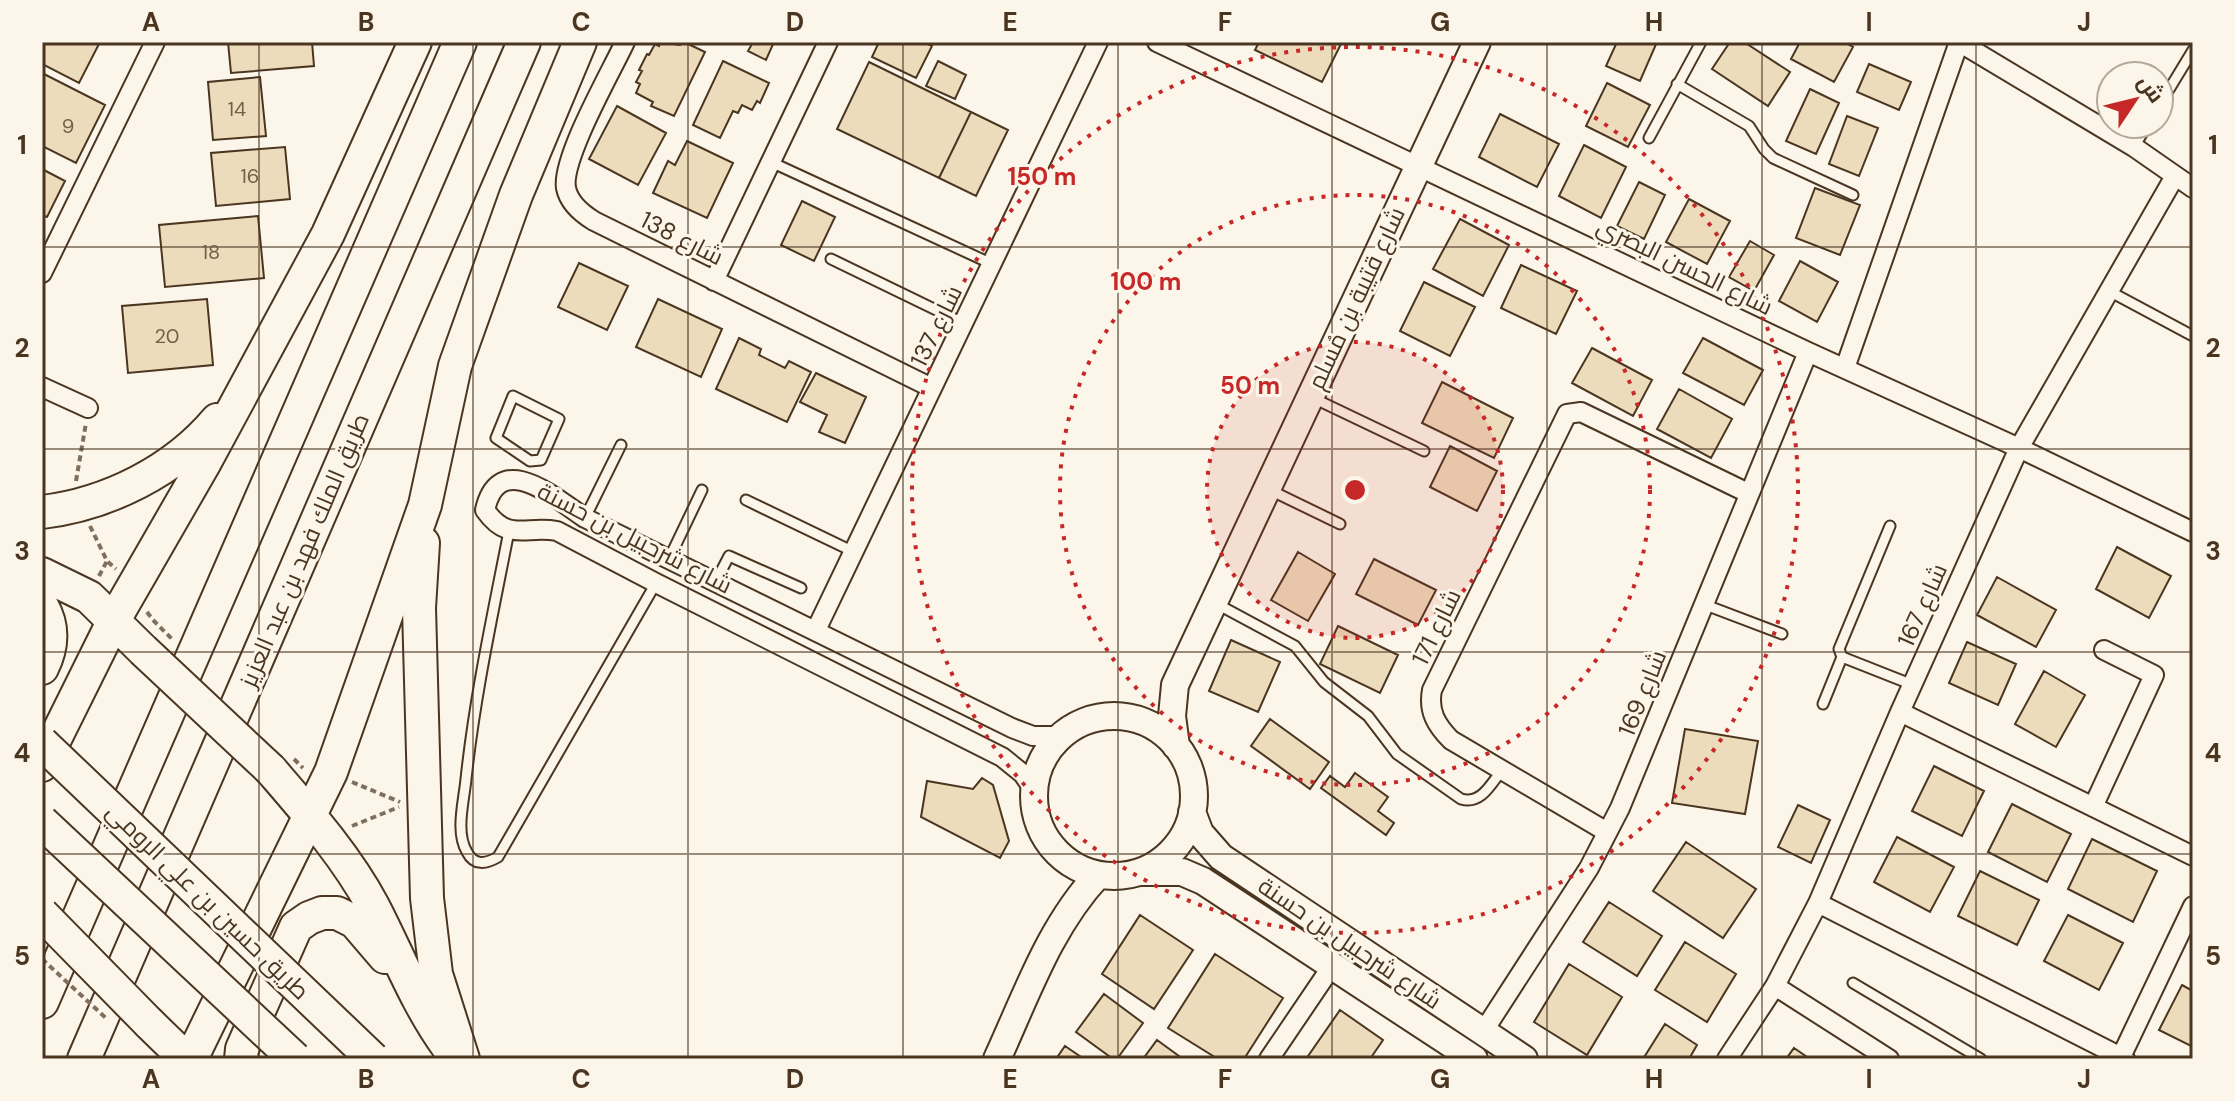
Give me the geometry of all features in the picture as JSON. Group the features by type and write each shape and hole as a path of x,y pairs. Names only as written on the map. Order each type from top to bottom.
{"highway":[{"path":"42,765 114,620 205,462 328,234 415,42"},
{"path":"42,1002 460,42"},
{"name":"طريق الملك فهد بن عبد العزيز","path":"84,1059 524,42"},
{"path":"42,914 188,1059 331,772 425,505 455,366 516,195 580,42"},
{"path":"42,512 98,499 170,464 216,422 264,352"},
{"path":"425,505 419,608 427,898 436,974 463,1059"},
{"path":"42,574 89,597 271,770 311,816 361,887 411,986 456,1059"},
{"path":"42,606 52,636 49,655 42,668"},
{"name":"طريق حسين بن علي الرومي","path":"42,743 373,1059"},
{"path":"42,822 295,1059"},
{"path":"241,1059 242,1049 296,927 322,913 337,913 355,922 411,986"}],"street":[{"path":"42,273 155,42"},
{"name":"شارع 138","path":"625,42 571,154 565,178 567,191 576,208 594,221 932,388"},
{"path":"714,281 828,42"},
{"name":"شارع 137","path":"816,630 1098,42"},
{"name":"شارع الحسن البصري","path":"1157,42 1808,352 2192,529"},
{"name":"شارع قتيبة بن مُسلم","path":"1176,746 1172,716 1175,685 1477,42"},
{"path":"1845,368 1959,42 2134,147 2193,188"},
{"name":"شارع 167","path":"1727,1059 1775,986 1818,903 2019,448 2175,176"},
{"name":"شارع 169","path":"1483,1032 1573,893 1636,774 1808,352"},
{"path":"42,387 88,408"},
{"name":"شارع 171","path":"1607,832 1451,740 1438,727 1430,703 1432,690 1567,414 1581,412 1748,493"},
{"name":"شارع شرحبيل بن حسنة","path":"1034,790 1023,774 1002,757 557,531 542,528 509,531 494,523 485,510 488,497 496,486 508,479 523,481 585,518 1012,728 1033,736 1061,736"},
{"path":"2093,807 2154,675 2104,650"},
{"name":"شارع قتيبة بن مُسلم","path":"1137,720 1175,685"},
{"path":"1900,712 2193,856"},
{"path":"1118,716 1155,728 1176,746 1193,784 1192,812 1174,849 1152,866 1126,875 1098,875 1060,855 1043,832 1034,790 1043,758 1061,736 1081,723 1099,717 1118,716"},
{"name":"شارع شرحبيل بن حسنة","path":"1192,812 1200,833 1221,857 1524,1059"},
{"path":"1059,927 1062,903 1060,855"},
{"name":"شارع شرحبيل بن حسنة","path":"1139,872 1165,870 1195,877 1474,1059"},
{"path":"997,1059 1059,927 1077,899 1098,875"},
{"path":"1818,903 2123,1058 2193,906"},
{"path":"1269,1059 1332,966"},
{"path":"1775,986 1889,1059"}],"lane":[{"path":"1649,138 1701,42"},
{"path":"2175,80 2193,50"},
{"path":"1677,84 1749,126 1773,158 1853,195"},
{"path":"2134,147 2138,140"},
{"path":"771,162 992,264"},
{"path":"831,259 963,323"},
{"path":"2109,291 2193,336"},
{"path":"513,396 559,419 541,460 530,461 496,438 513,396"},
{"path":"1310,396 1424,451"},
{"path":"585,518 621,445"},
{"path":"523,481 530,461"},
{"path":"1267,488 1340,524"},
{"path":"669,559 702,490"},
{"path":"746,500 854,552"},
{"path":"1823,704 1842,657 1839,649 1890,526"},
{"path":"509,531 473,709 461,825 467,854 477,862 488,863 498,857 656,583"},
{"path":"716,581 729,556 801,588"},
{"path":"1214,602 1295,646 1324,682 1368,716 1397,754 1461,799 1470,801 1478,798 1502,770"},
{"path":"1703,604 1782,634"},
{"path":"1842,657 1913,685"},
{"path":"1853,983 1981,1059"}],"path":[{"path":"75,488 88,408"},
{"path":"42,959 115,1027"}],"building":[{"path":"42,42 100,42 79,83 42,64"},
{"path":"228,42 312,42 314,66 231,73"},
{"path":"660,42 680,45 684,42 705,52 674,116 651,106 653,102 636,93 640,84 636,82 642,71 639,70 647,54"},
{"path":"748,42 774,42 766,60 748,51 752,44"},
{"path":"879,42 924,42 932,46 916,78 872,57"},
{"path":"1259,42 1342,42 1322,82 1255,50"},
{"path":"1617,42 1657,42 1640,81 1606,66"},
{"path":"1730,42 1744,42 1790,72 1768,106 1712,69"},
{"path":"1800,42 1844,42 1853,47 1834,82 1791,59"},
{"path":"723,61 769,83 760,103 757,101 752,110 742,105 738,113 733,111 720,138 693,125"},
{"path":"938,61 966,75 955,99 926,86"},
{"path":"869,62 971,112 939,178 837,129"},
{"path":"1869,64 1911,82 1899,110 1857,92"},
{"path":"42,73 105,105 76,163 42,146"},
{"path":"260,77 266,136 213,140 208,82"},
{"path":"1607,83 1650,105 1628,147 1586,126"},
{"path":"1810,89 1839,103 1816,154 1786,141"},
{"path":"617,106 666,133 638,185 589,159"},
{"path":"971,112 1008,130 976,196 939,178"},
{"path":"1500,114 1559,144 1537,187 1479,157"},
{"path":"1847,116 1878,128 1859,176 1829,164"},
{"path":"687,141 733,163 707,218 653,193 668,161 675,165"},
{"path":"1584,145 1626,167 1601,218 1559,196"},
{"path":"285,147 290,199 216,206 211,153"},
{"path":"42,169 65,181 47,217 42,215"},
{"path":"1639,182 1665,195 1644,239 1617,226"},
{"path":"1815,188 1860,205 1840,255 1796,238"},
{"path":"1689,199 1730,221 1707,264 1666,242"},
{"path":"802,201 835,217 814,261 781,245"},
{"path":"258,216 264,278 165,287 159,225"},
{"path":"1460,219 1509,245 1483,296 1433,269"},
{"path":"1750,241 1774,255 1754,291 1729,277"},
{"path":"1800,261 1838,282 1817,322 1779,301"},
{"path":"579,263 628,286 607,330 558,307"},
{"path":"1521,265 1577,291 1556,334 1501,308"},
{"path":"1424,282 1475,307 1450,356 1400,331"},
{"path":"207,299 213,365 128,373 122,306"},
{"path":"658,299 722,329 701,377 636,347"},
{"path":"739,338 761,349 759,355 785,368 789,361 811,372 787,422 716,389"},
{"path":"1703,338 1763,370 1744,405 1683,373"},
{"path":"1592,348 1652,380 1633,416 1572,383"},
{"path":"816,373 866,397 845,443 819,432 827,415 800,402"},
{"path":"1442,382 1513,418 1494,458 1422,423"},
{"path":"1679,389 1732,419 1711,458 1657,429"},
{"path":"1450,446 1497,471 1477,511 1430,487"},
{"path":"2117,547 2171,576 2149,618 2096,589"},
{"path":"1298,552 1335,574 1308,621 1271,600"},
{"path":"1374,559 1436,590 1418,625 1356,594"},
{"path":"1997,577 2056,610 2036,647 1977,615"},
{"path":"1338,626 1398,655 1380,693 1320,664"},
{"path":"1231,640 1280,662 1258,712 1209,691"},
{"path":"1967,642 2016,664 1998,705 1949,683"},
{"path":"2044,671 2085,695 2056,747 2015,724"},
{"path":"1270,719 1329,762 1310,789 1251,746"},
{"path":"1685,729 1758,741 1745,814 1672,803"},
{"path":"1934,766 1984,791 1962,836 1912,811"},
{"path":"1355,773 1388,797 1378,811 1394,823 1386,835 1321,788 1330,776 1345,787"},
{"path":"982,778 993,785 1009,841 1000,858 921,817 927,781 973,789"},
{"path":"2012,804 2071,834 2047,882 1988,852"},
{"path":"1798,805 1830,820 1811,863 1778,847"},
{"path":"1897,837 1954,867 1930,912 1874,882"},
{"path":"2092,839 2157,871 2133,922 2068,889"},
{"path":"1686,842 1756,889 1723,938 1653,891"},
{"path":"1980,871 2039,900 2017,945 1958,916"},
{"path":"1609,902 1662,936 1637,976 1583,942"},
{"path":"1140,915 1193,950 1154,1009 1102,974"},
{"path":"2068,915 2123,943 2099,990 2044,961"},
{"path":"1685,942 1736,974 1707,1022 1655,990"},
{"path":"1215,954 1283,998 1244,1059 1218,1059 1168,1028"},
{"path":"1569,964 1622,997 1587,1055 1534,1022"},
{"path":"2182,985 2193,991 2193,1047 2159,1030"},
{"path":"1104,994 1143,1023 1117,1059 1076,1032"},
{"path":"1340,1010 1383,1040 1370,1059 1306,1059"},
{"path":"1665,1024 1697,1045 1689,1059 1643,1059"},
{"path":"1157,1040 1183,1059 1143,1059"},
{"path":"1065,1046 1084,1059 1056,1059"},
{"path":"1794,1048 1810,1059 1786,1059"}]}
